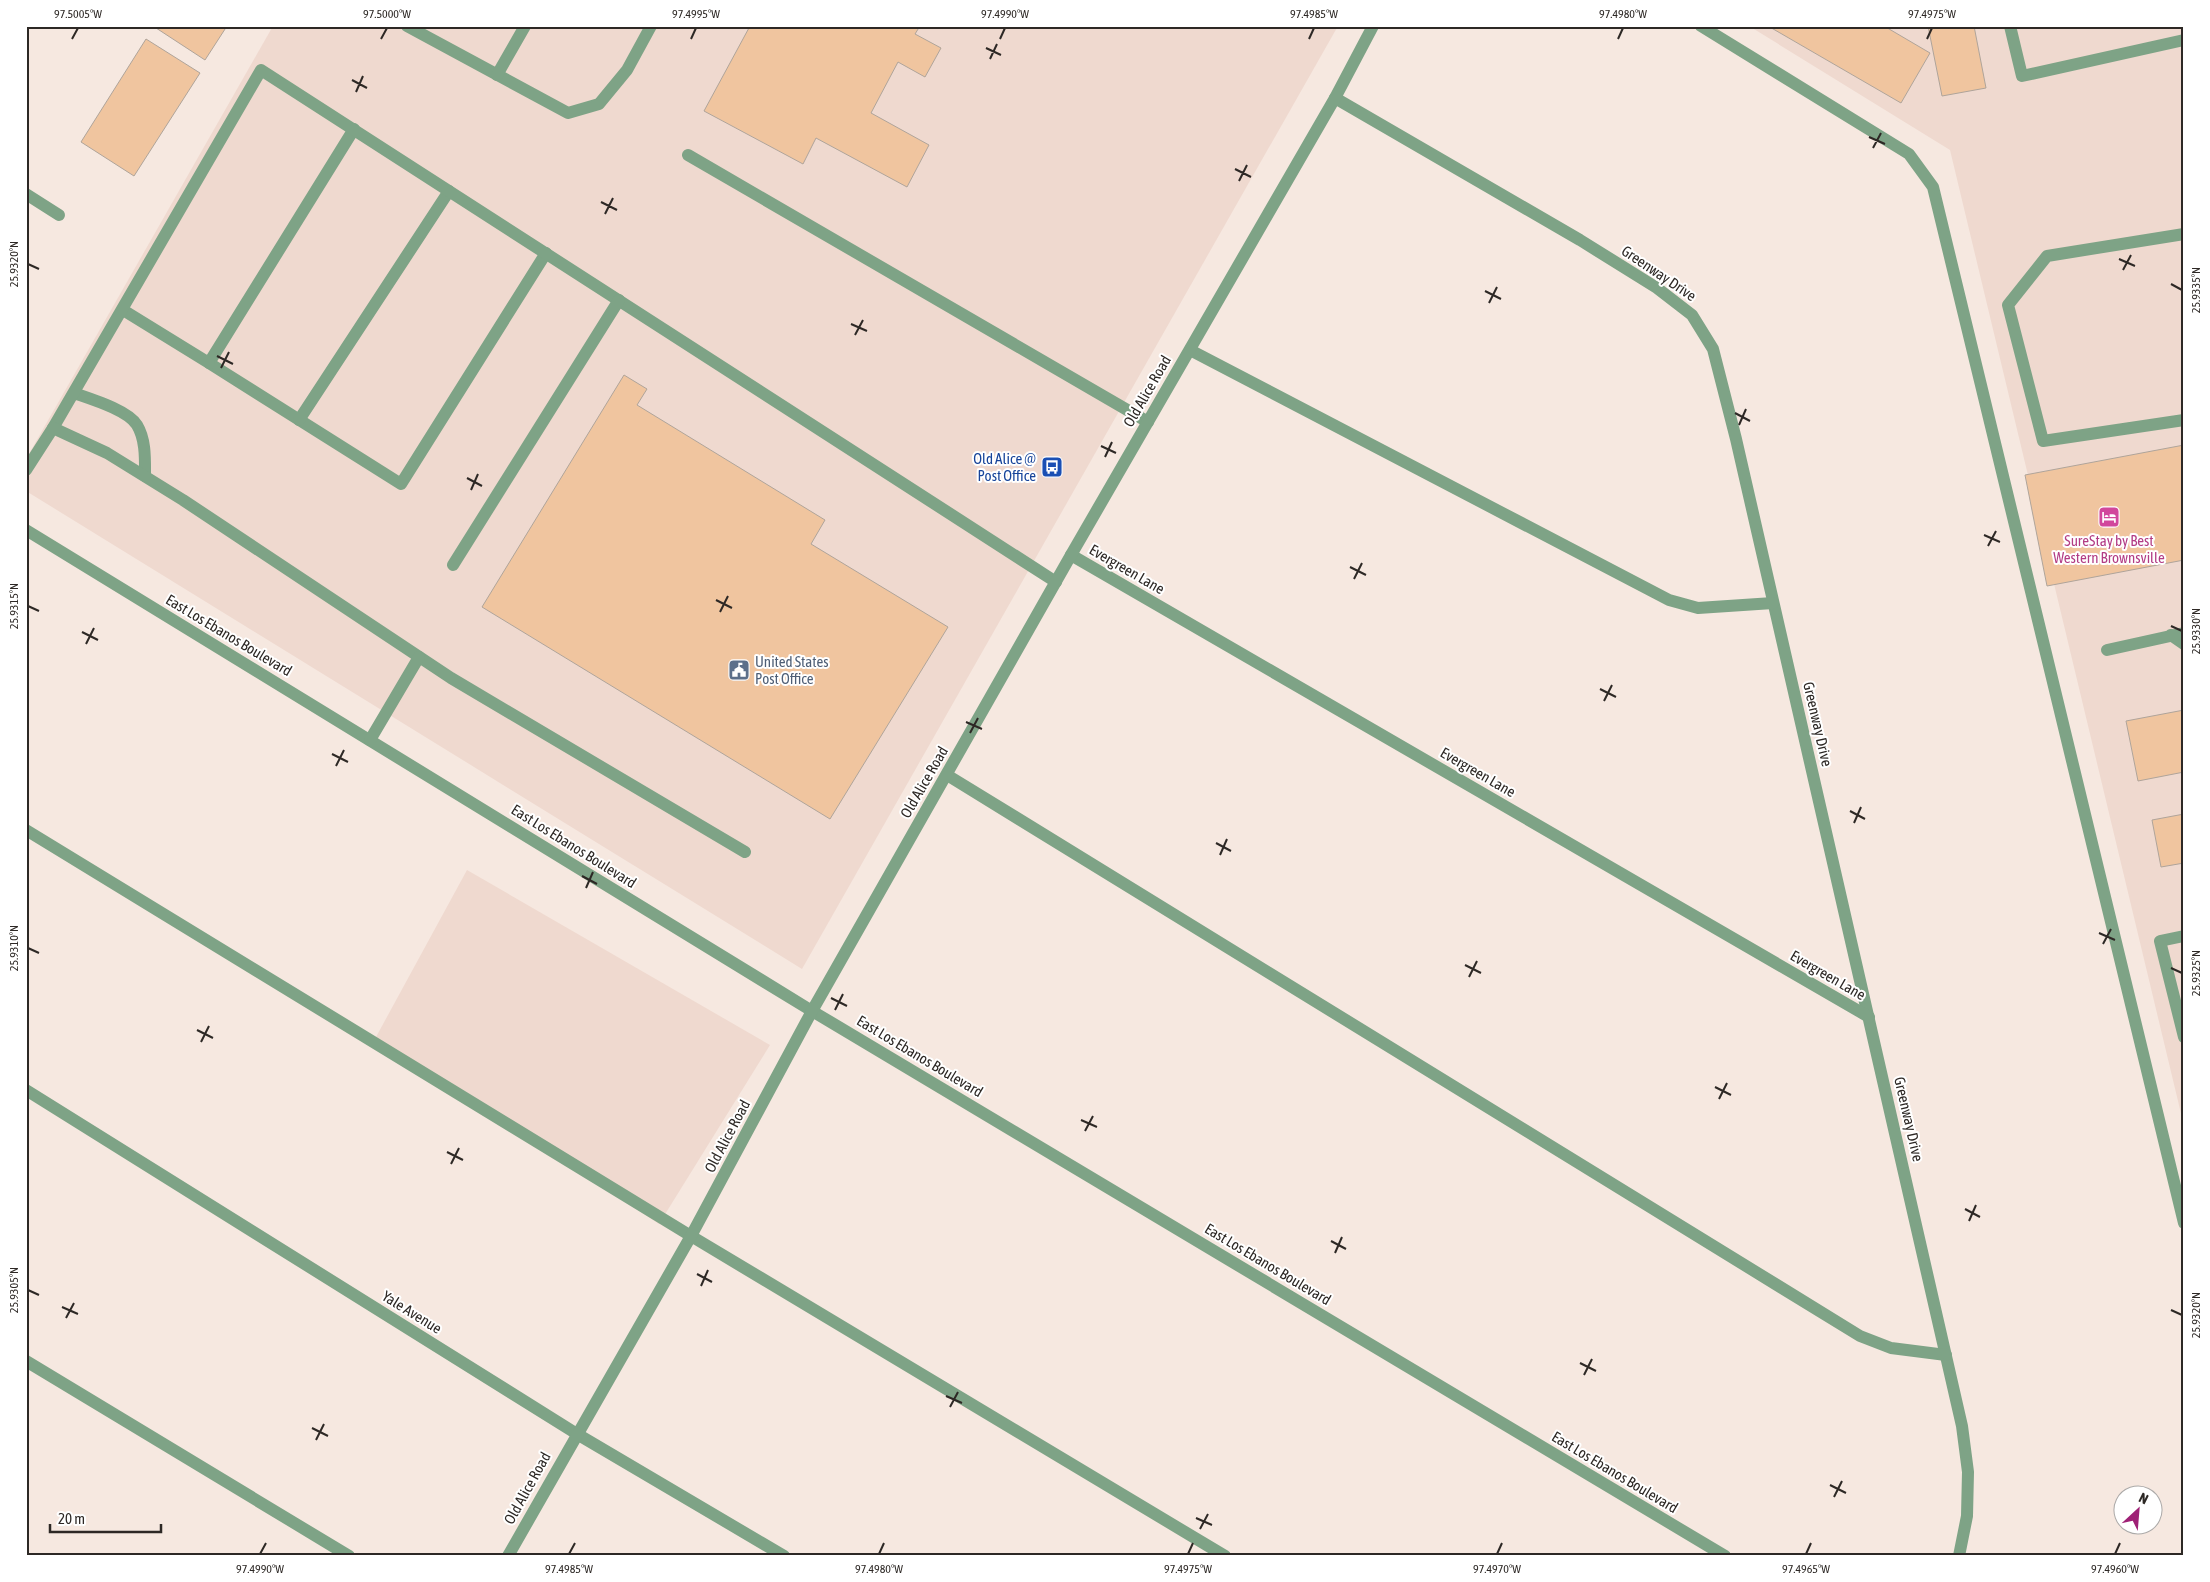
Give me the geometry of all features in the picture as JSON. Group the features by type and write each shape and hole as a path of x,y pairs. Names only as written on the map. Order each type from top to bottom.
{"street":[{"path":"407,26 568,113 599,104 627,70 651,26"},
{"path":"497,74 524,26"},
{"name":"Old Alice Road","path":"508,1556 576,1434 692,1236 812,1011 1071,555 1335,98 1373,26"},
{"path":"1700,26 1908,154 1933,187 2184,1223"},
{"path":"2010,26 2022,76 2184,40"},
{"path":"26,470 74,394 261,70 1056,582"},
{"name":"Greenway Drive","path":"1335,98 1580,240 1657,288 1692,315 1713,349 1736,440 1962,1426 1968,1472 1967,1516 1958,1556"},
{"path":"209,363 354,129"},
{"path":"688,155 1148,422"},
{"path":"299,420 450,191"},
{"path":"26,194 60,215"},
{"path":"2184,234 2047,256 2008,306 2043,442 2184,420"},
{"path":"123,310 401,484 546,253"},
{"path":"453,565 619,300"},
{"path":"1190,350 1669,600 1698,608 1773,603"},
{"path":"74,394 113,407 137,424 145,448 145,476"},
{"path":"53,428 107,453 145,476 451,678 745,852"},
{"name":"East Los Ebanos Boulevard","path":"26,530 812,1011 1725,1556"},
{"name":"Evergreen Lane","path":"1071,555 1869,1017"},
{"path":"2107,650 2178,634 2184,644"},
{"path":"370,740 419,657"},
{"path":"947,775 1860,1336 1891,1348 1946,1355"},
{"path":"26,830 692,1236 1225,1556"},
{"path":"2184,936 2160,941 2184,1037"},
{"name":"Yale Avenue","path":"26,1090 576,1434 784,1556"},
{"path":"26,1361 349,1556"}],"shaded area":[{"path":"273,26 1338,26 802,969 26,491 26,459"},
{"path":"1749,26 2184,26 2184,1126 1950,150"},
{"path":"467,870 770,1045 659,1224 376,1037"}],"building":[{"path":"153,26 227,26 205,60"},
{"path":"750,26 920,26 915,34 941,48 925,77 898,62 871,113 929,145 907,187 816,138 803,164 704,111"},
{"path":"1768,26 1884,26 1930,53 1901,103"},
{"path":"1928,26 1974,26 1986,88 1942,96"},
{"path":"146,39 200,73 134,176 81,142"},
{"path":"624,375 647,389 637,405 825,520 811,544 948,627 830,819 482,607"},
{"name":"SureStay by Best Western Brownsville","path":"2184,445 2184,560 2047,586 2025,475"},
{"path":"2184,710 2184,772 2138,781 2126,721"},
{"path":"2184,814 2184,863 2161,867 2152,820"}],"place":[{"name":"Old Alice @ Post Office","path":"1052,467"},
{"name":"SureStay by Best Western Brownsville","path":"2109,517"},
{"name":"United States Post Office","path":"739,670"}]}
